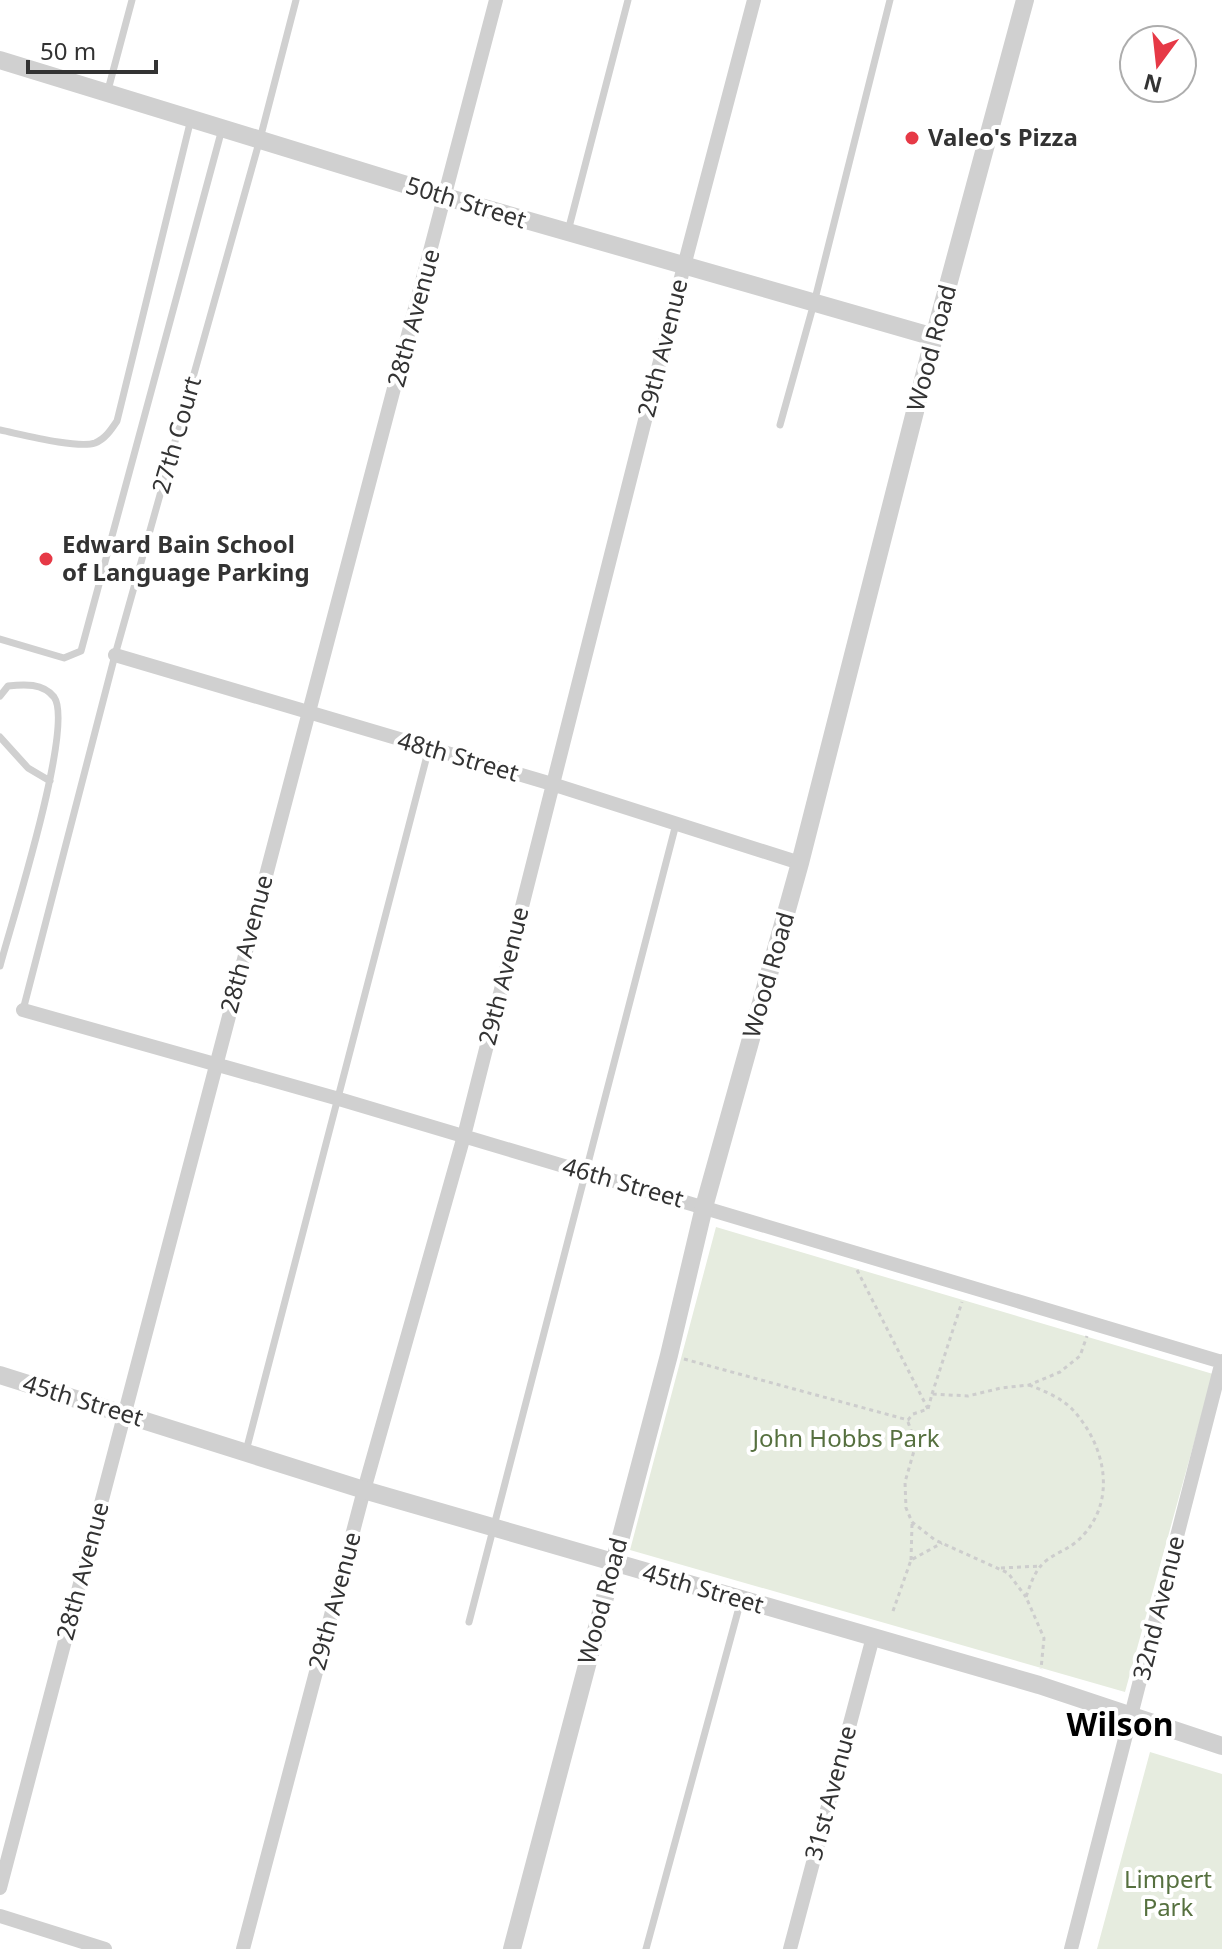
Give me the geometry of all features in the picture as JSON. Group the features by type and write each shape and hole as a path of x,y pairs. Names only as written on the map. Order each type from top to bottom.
{"street":[{"name":"28th Avenue","path":"0,1888 496,0"},
{"name":"29th Avenue","path":"243,1949 364,1490 464,1136 754,0"},
{"name":"Wood Road","path":"512,1949 669,1355 704,1207 800,863 934,337 1025,0"},
{"name":"50th Street","path":"0,60 567,233 934,337"},
{"name":"48th Street","path":"115,655 552,784 800,863"},
{"name":"46th Street","path":"23,1010 339,1099 1222,1361"},
{"name":"32nd Avenue","path":"1071,1949 1222,1361"},
{"name":"45th Street","path":"0,1375 364,1490 1039,1685 1222,1746"},
{"name":"31st Avenue","path":"790,1949 873,1637"},
{"path":"0,1916 105,1949"}],"lane":[{"path":"107,92 132,0"},
{"name":"27th Court","path":"23,1010 115,655 296,0"},
{"path":"567,233 628,0"},
{"path":"780,425 890,0"},
{"path":"0,430 50,440 93,444 107,435 117,421 191,117"},
{"path":"0,639 64,658 81,651 222,127"},
{"path":"0,696 8,686 27,684 41,688 54,697 58,710 58,733 50,781 0,966"},
{"path":"0,737 28,768 50,781"},
{"path":"246,1452 429,748"},
{"path":"469,1622 676,824"},
{"path":"646,1949 741,1600"}],"path":[{"path":"856,1268 928,1409"},
{"path":"928,1409 963,1300"},
{"path":"932,1394 968,1396 1029,1385 1060,1372 1080,1356 1089,1320"},
{"path":"669,1355 908,1420"},
{"path":"1026,1597 1035,1572 1047,1559 1068,1550 1086,1532 1097,1515 1103,1492 1102,1463 1090,1435 1071,1409 1059,1399 1029,1385"},
{"path":"908,1420 913,1414 928,1409"},
{"path":"893,1611 911,1560 912,1522 906,1508 905,1482 916,1444 908,1420"},
{"path":"912,1522 942,1543 1008,1573 1026,1597 1044,1638 1039,1685"},
{"path":"911,1560 942,1543"},
{"path":"1001,1568 1041,1566"}],"green space":[{"name":"John Hobbs Park","path":"716,1227 1213,1374 1125,1692 630,1550"},
{"name":"Limpert Park","path":"1150,1752 1222,1774 1222,1949 1097,1949"}],"place":[{"name":"Valeo's Pizza","path":"912,138"},
{"name":"Edward Bain School of Language Parking","path":"46,559"}],"district":[{"name":"Wilson","path":"1120,1725"}]}
